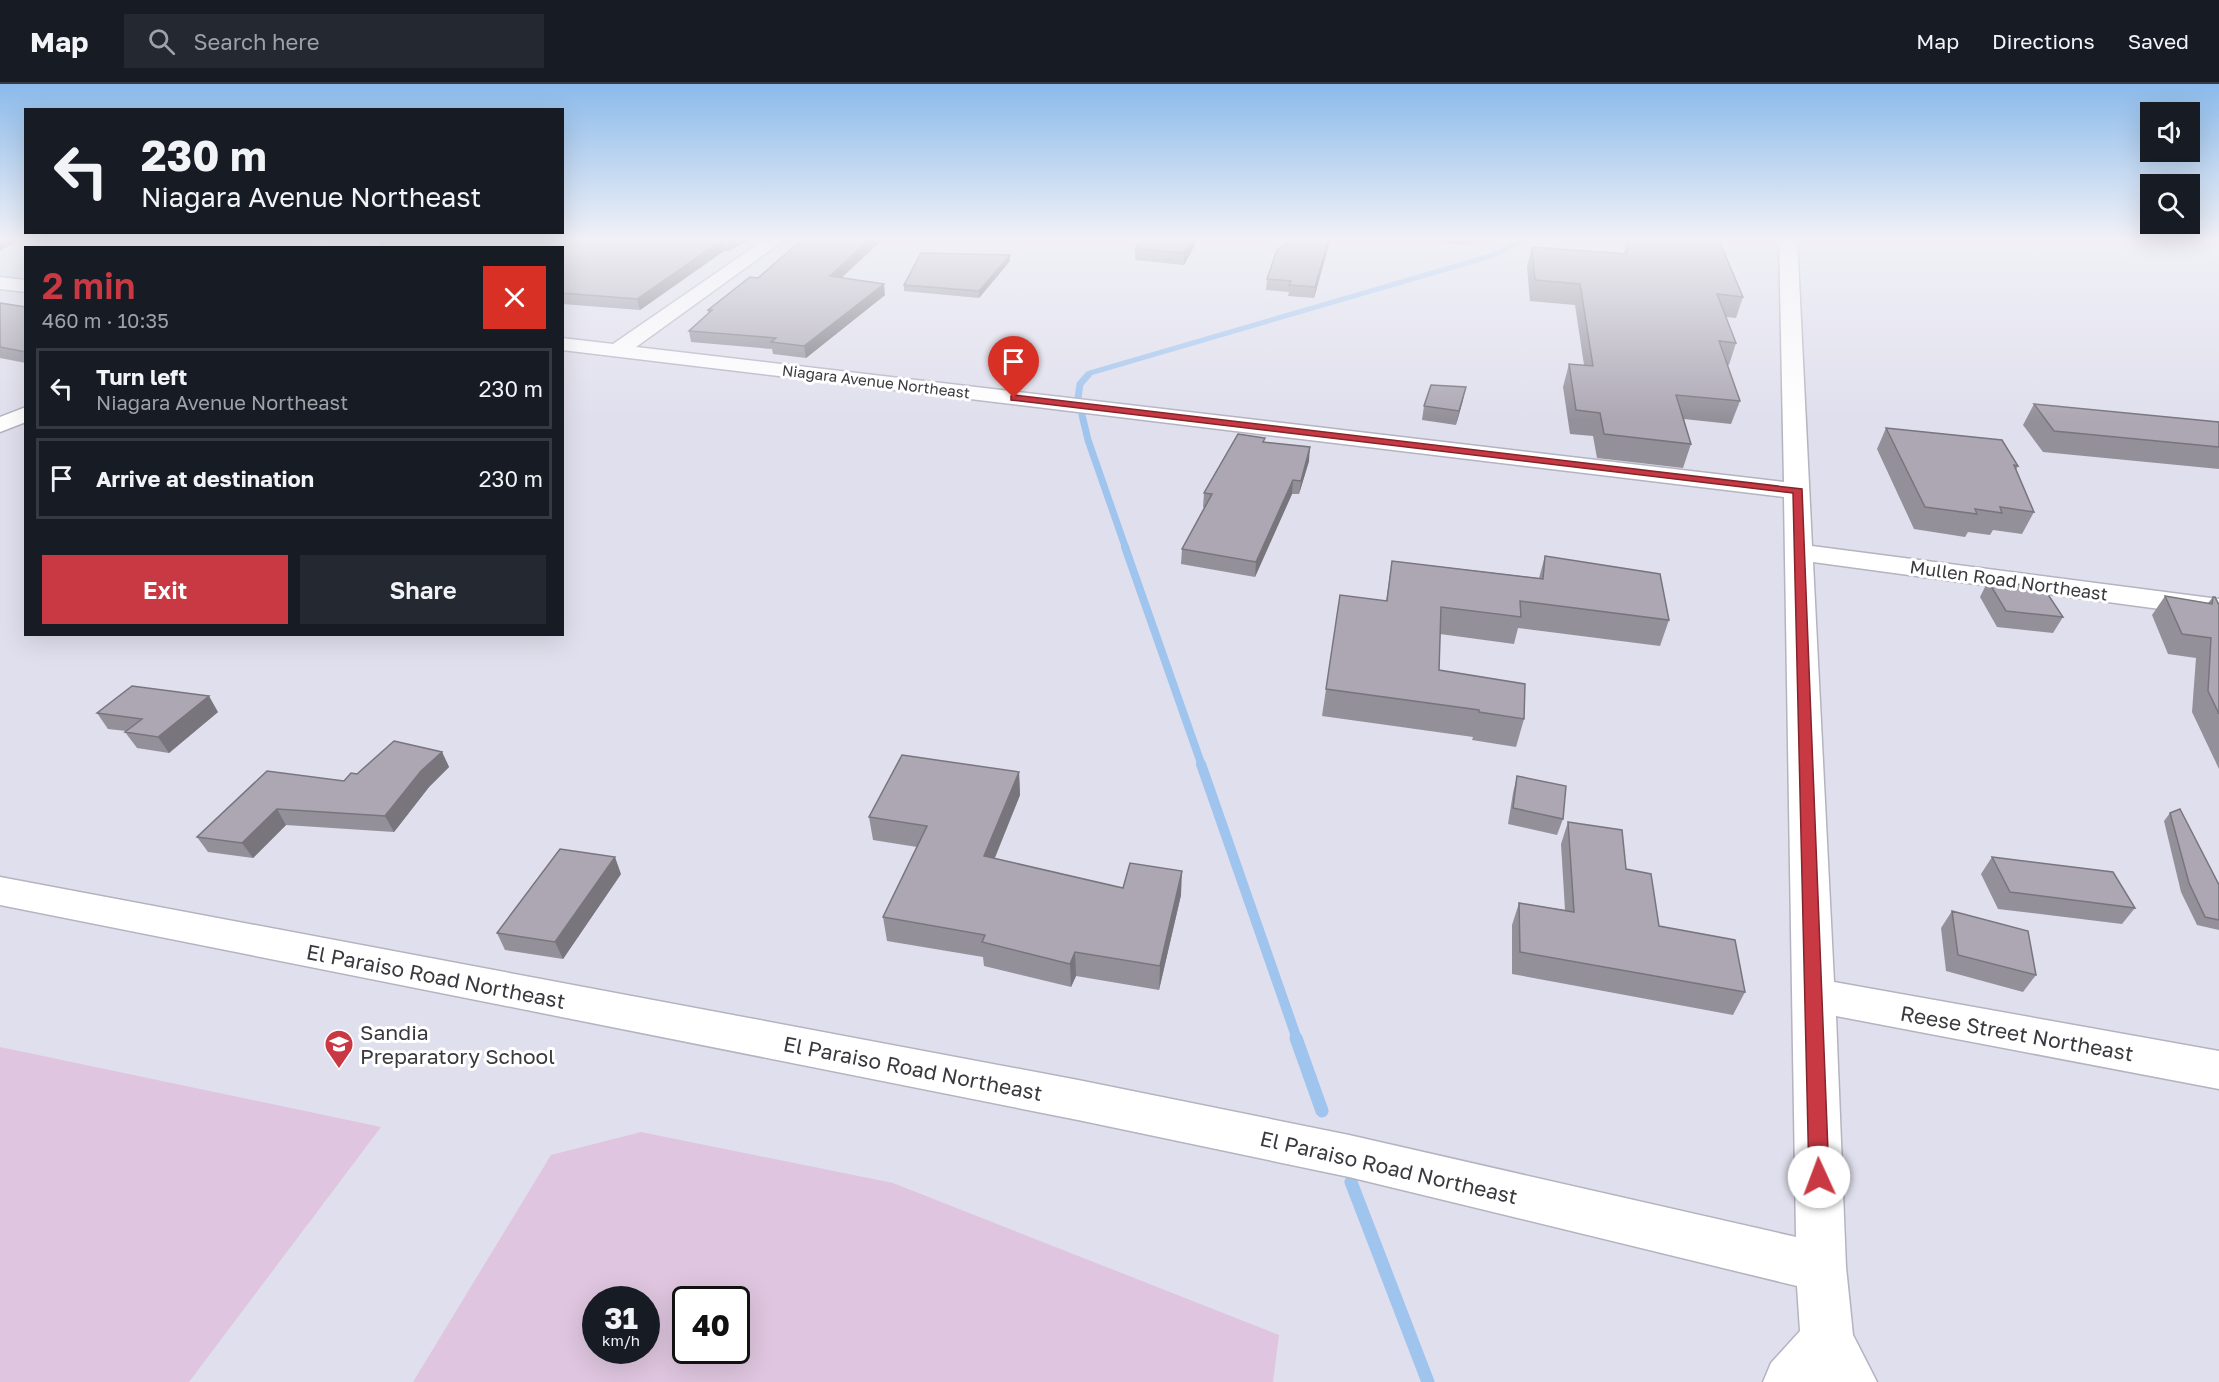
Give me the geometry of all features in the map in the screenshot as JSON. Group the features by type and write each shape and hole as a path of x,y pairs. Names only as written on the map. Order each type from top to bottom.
{"street":[{"path":"618,350 692,299"},
{"path":"1790,299 1821,1267 1838,1361 1790,1382"},
{"name":"Niagara Avenue Northeast","path":"564,344 1798,491"},
{"path":"0,425 24,415"},
{"name":"Mullen Road Northeast","path":"1799,552 2219,608"},
{"name":"El Paraiso Road Northeast","path":"0,891 1078,1100 1327,1151 1821,1267"},
{"name":"Reese Street Northeast","path":"1814,995 2219,1070"}],"shaded area":[{"path":"0,1047 381,1127 189,1382 0,1382"},
{"path":"641,1132 893,1183 1279,1335 1273,1382 413,1382 551,1155"}],"building":[{"path":"723,299 865,299 804,346 771,342 776,338 689,331 712,310 708,310"},
{"path":"1582,299 1719,299 1736,343 1719,341 1740,401 1676,395 1691,444 1604,434 1600,413 1576,410 1569,364 1593,366"},
{"path":"0,303 24,307 24,352 0,347"},
{"path":"1431,385 1466,387 1459,411 1424,406"},
{"path":"2034,404 2219,422 2219,447 2054,431"},
{"path":"1886,428 2002,440 2018,466 2014,465 2034,512 2000,507 2002,513 1975,509 1977,514 1925,507"},
{"path":"1238,434 1265,438 1263,442 1310,447 1301,481 1293,480 1256,562 1182,549 1212,494 1204,493"},
{"path":"1545,556 1660,574 1669,620 1520,601 1521,617 1441,607 1439,670 1525,684 1524,719 1479,712 1479,710 1326,689 1340,595 1387,601 1392,561 1543,579"},
{"path":"1988,581 2043,587 2063,617 2006,611"},
{"path":"2165,596 2212,604 2213,597 2215,597 2219,605 2219,714 2208,691 2211,638 2182,634"},
{"path":"132,686 209,696 158,737 125,732 142,719 97,713"},
{"path":"394,741 442,752 421,771 385,816 277,809 242,843 197,837 267,771 344,781 351,773 357,774"},
{"path":"902,755 1019,772 984,856 1123,888 1130,863 1182,871 1160,966 1075,952 1070,964 982,942 985,935 883,917 927,826 869,817"},
{"path":"1517,776 1566,786 1563,819 1513,808"},
{"path":"2180,809 2219,885 2219,920 2205,917 2189,883 2170,813"},
{"path":"1568,822 1622,830 1626,869 1651,874 1659,926 1735,940 1745,992 1520,952 1519,903 1574,912"},
{"path":"560,849 615,857 555,942 497,933"},
{"path":"1992,857 2113,872 2135,908 2010,892"},
{"path":"1952,911 2028,931 2036,975 1958,955"}],"waterway":[{"path":"1086,376 1345,299"},
{"path":"1078,398 1080,384 1088,375"},
{"path":"1082,415 1088,440 1126,549"},
{"path":"1125,547 1202,766"},
{"path":"1201,764 1297,1039"},
{"path":"1296,1038 1322,1111"},
{"path":"1351,1182 1428,1382"}],"place":[{"name":"Sandia Preparatory School","path":"339,1070"}],"route":[{"path":"1014,398 1798,491 1819,1177"}]}
